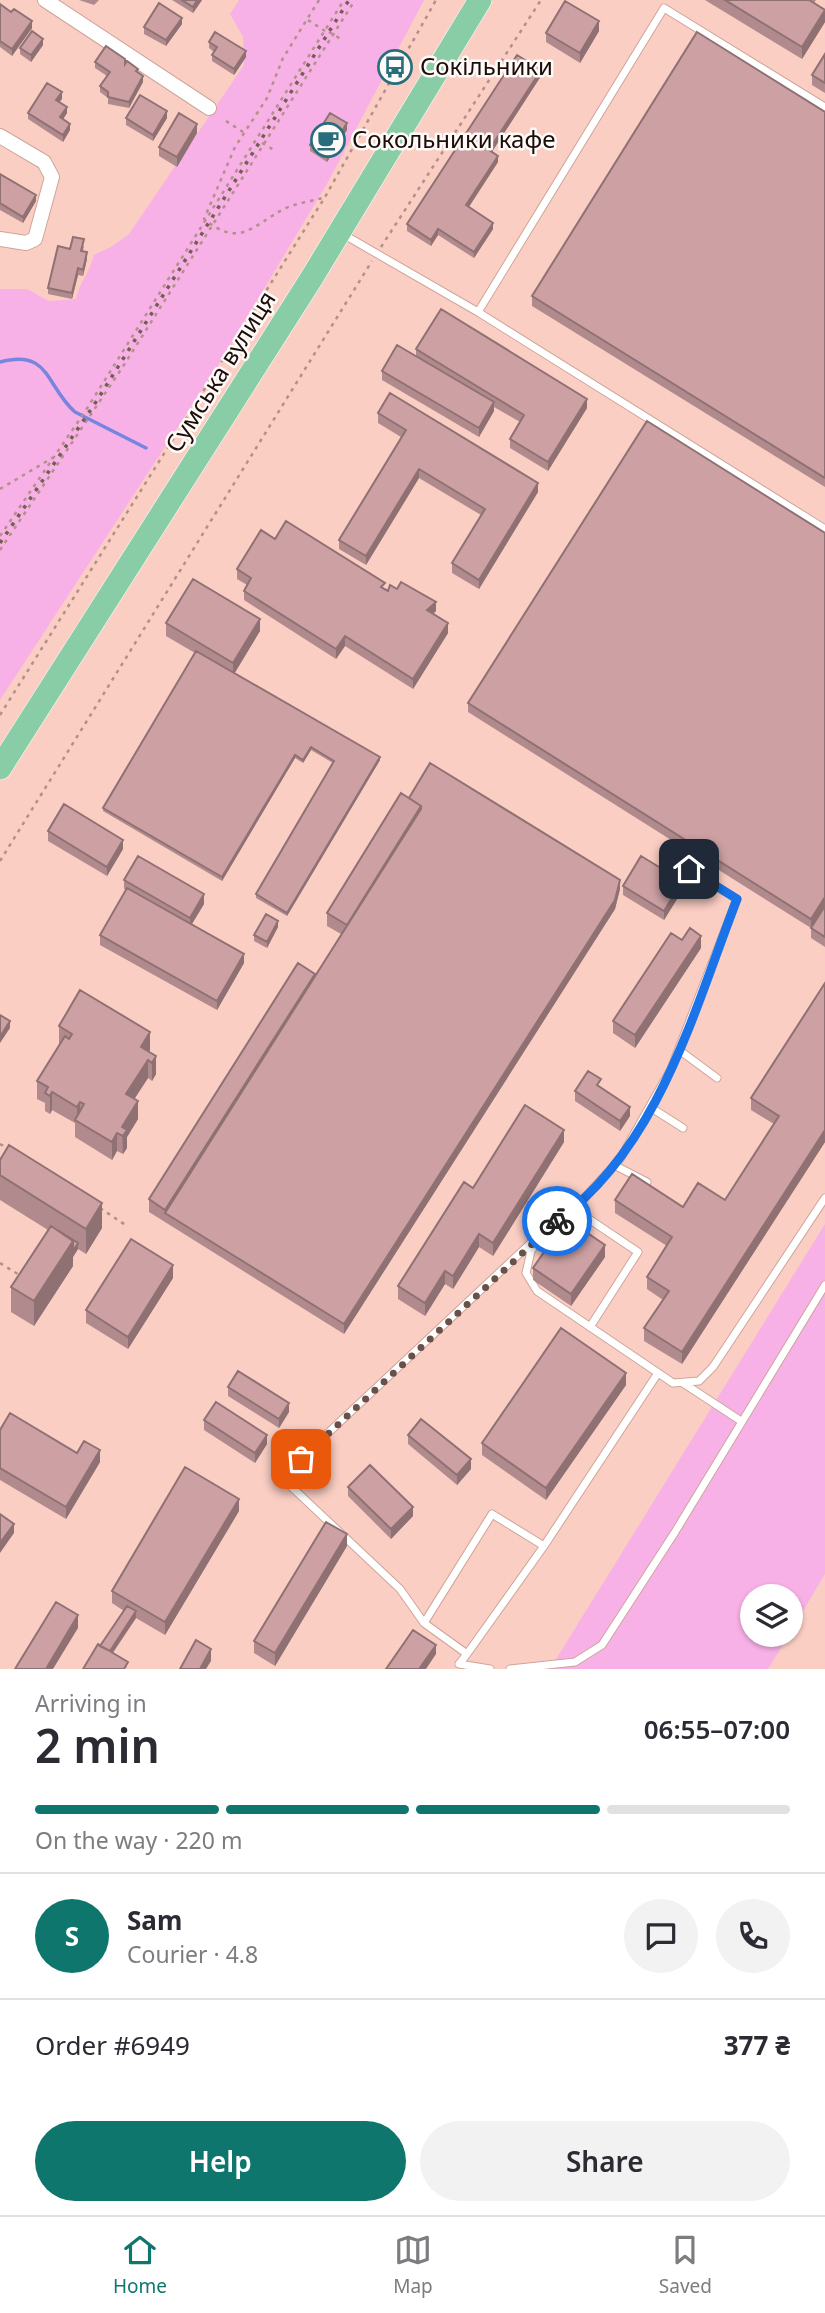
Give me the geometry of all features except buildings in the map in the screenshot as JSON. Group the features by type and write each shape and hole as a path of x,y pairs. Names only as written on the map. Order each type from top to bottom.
{"main road":[{"name":"Сумська вулиця","path":"0,768 340,232 480,0"}],"street":[{"path":"45,0 209,108"},
{"path":"0,136 44,162 51,171 39,230 31,242 0,239"}],"lane":[{"path":"478,312 664,8 825,107"},
{"path":"340,232 375,256 478,312 825,529"},
{"path":"467,1654 425,1623 400,1589 281,1477 547,1228 574,1209 614,1165 650,1108 678,1050 737,899 689,869"},
{"path":"678,1050 717,1079"},
{"path":"650,1108 683,1128"},
{"path":"614,1165 647,1182"},
{"path":"547,1228 531,1251 526,1273 537,1291 673,1383 699,1381 713,1367 825,1198"},
{"path":"574,1209 638,1252 590,1327"},
{"path":"510,1669 575,1662 602,1645 675,1532 825,1285"},
{"path":"491,1669 458,1664 544,1546 658,1373"},
{"path":"682,1382 741,1421"},
{"path":"425,1623 492,1514 544,1546"}],"path":[{"path":"204,219 219,180 243,132 268,98 283,58 319,0"},
{"path":"0,550 83,427 212,226 329,32 344,0"},
{"path":"0,536 77,424 204,219 329,32 355,0"},
{"path":"0,715 325,197 436,0"},
{"path":"0,861 375,256 541,0"},
{"path":"308,20 341,39"},
{"path":"226,121 243,132"},
{"path":"262,143 274,150"},
{"path":"204,219 230,234 245,233 285,209 325,197"},
{"path":"0,489 56,456"},
{"path":"0,1144 12,1151"},
{"path":"92,1203 127,1226"},
{"path":"0,1263 31,1282"}],"shaded area":[{"path":"239,0 424,0 328,182 217,367 0,700 0,289 27,289 49,301 76,299 94,255 129,234 244,65 243,37 230,14"},
{"path":"825,1224 825,1574 803,1611 803,1584 740,1584 740,1647 782,1647 768,1669 550,1669"}],"waterway":[{"path":"0,362 29,360 38,365 75,412 146,448"}],"railway":[{"path":"0,543 94,405 349,0"}],"way so far":[{"path":"301,1459 557,1221"}],"place":[{"name":"Сокільники","path":"395,67"},
{"name":"Сокольники кафе","path":"328,140"}],"route":[{"path":"557,1221 574,1209 620,1159 671,1069 737,899 689,869"}]}
